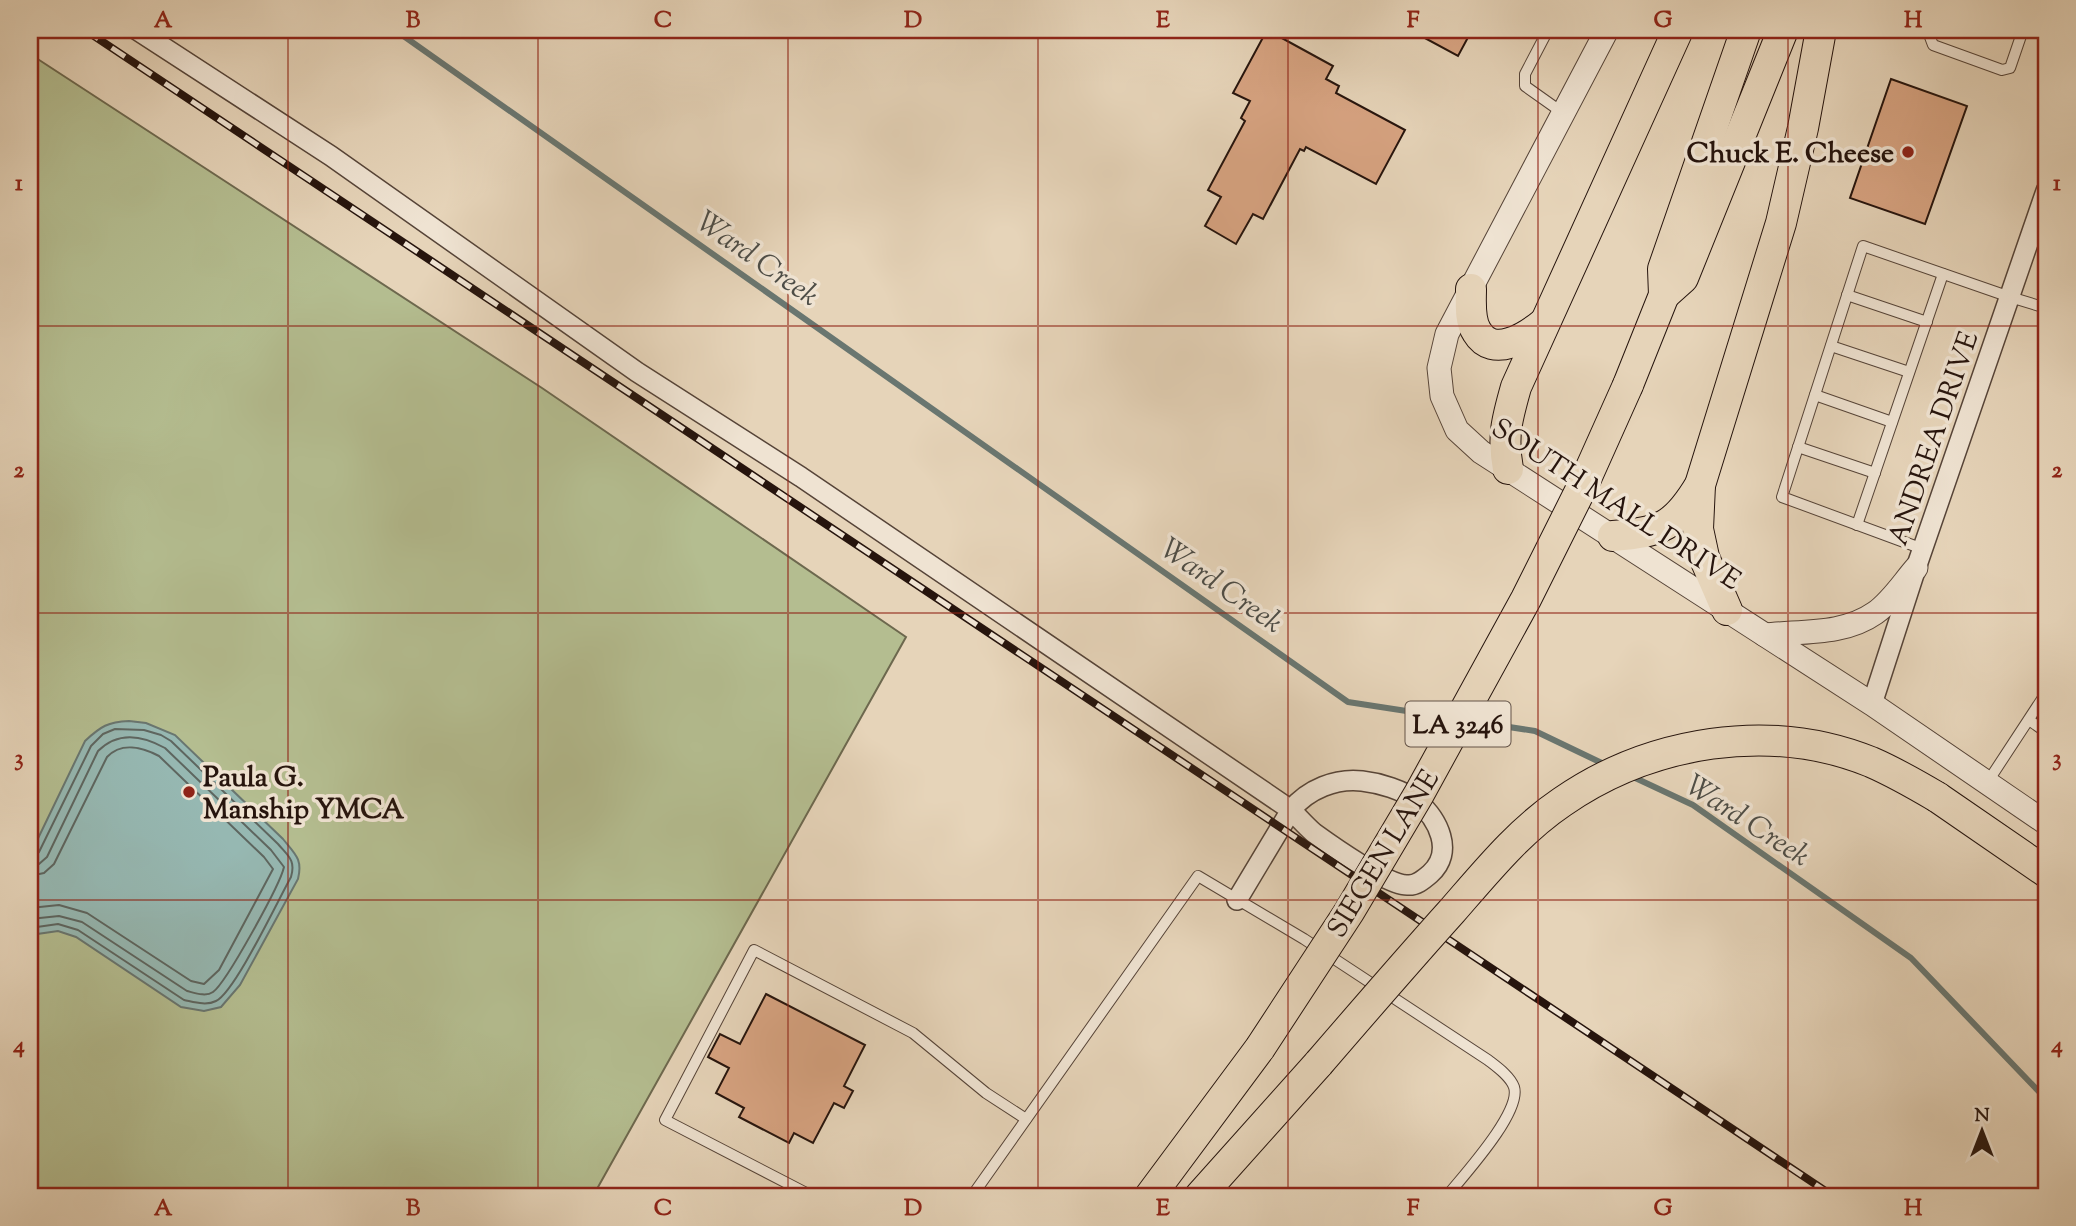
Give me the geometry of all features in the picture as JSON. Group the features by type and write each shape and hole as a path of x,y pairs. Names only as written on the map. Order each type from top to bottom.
{"main road":[{"path":"1508,469 1505,429 1516,387 1678,30"},
{"name":"SIEGEN LANE","path":"1150,1196 1259,1048 1349,912 1425,783 1526,599 1628,385 1664,295 1663,269 1746,30"},
{"name":"SIEGEN LANE","path":"1664,295 1683,278 1783,30"},
{"path":"1613,536 1645,534 1671,523 1687,507 1700,485 1781,223 1803,128 1821,30"},
{"path":"1471,289 1471,316 1477,334 1491,344 1510,344 1528,336 1544,323"},
{"path":"1700,485 1698,528 1702,548 1727,610"},
{"path":"1200,1196 1506,850 1561,803 1626,767 1659,754 1720,742 1758,740 1841,752 1893,772 1937,797 2046,872"}],"street":[{"path":"136,30 331,156 637,372 801,477 1292,810 1313,832 1353,859 1396,884 1410,886 1422,881 1436,869 1443,852 1442,838 1436,822 1416,800 1395,789 1345,779 1315,790 1298,801 1292,810 1237,900"},
{"name":"SOUTH MALL DRIVE","path":"1607,30 1447,334 1439,368 1442,396 1457,430 1481,452 1872,704 2046,823"},
{"name":"ANDREA DRIVE","path":"1872,704 2046,191"},
{"path":"1765,635 1835,630 1854,625 1878,611 1919,559"}],"lane":[{"path":"1548,30 1525,74 1525,86 1563,113"},
{"path":"1932,30 1930,37 1933,45 2001,70 2010,68 2024,30"},
{"path":"1919,559 1857,525 1782,496 1863,246 2046,308"},
{"path":"1857,525 1943,274"},
{"path":"1847,295 1927,322"},
{"path":"1831,346 1909,372"},
{"path":"1815,394 1892,422"},
{"path":"1798,447 1875,473"},
{"path":"1987,783 2046,693"},
{"path":"2029,720 2046,732"},
{"path":"972,1196 1198,876 1304,939 1488,1060 1508,1077 1515,1089 1506,1122 1447,1196"},
{"path":"812,1196 664,1120 754,950 913,1032 986,1093 1026,1119"}],"green space":[{"path":"30,54 542,388 906,637 593,1196 30,1196"}],"water":[{"path":"129,721 146,723 175,735 283,839 299,862 298,879 240,985 221,1007 204,1011 181,1007 76,937 58,931 30,935 30,855 85,741 105,726"}],"building":[{"path":"1267,30 1284,30 1280,37 1333,66 1326,79 1339,86 1336,93 1405,130 1376,184 1306,147 1304,151 1300,149 1263,219 1253,214 1236,244 1205,226 1221,197 1208,190 1245,121 1241,118 1250,101 1233,93"},
{"path":"1410,30 1472,30 1458,56"},
{"name":"Chuck E. Cheese","path":"1891,79 1967,106 1925,224 1850,198"},
{"path":"766,994 865,1045 844,1086 853,1091 844,1108 834,1103 813,1143 794,1133 789,1143 739,1117 744,1108 716,1093 729,1068 708,1057 720,1034 740,1044"}],"waterway":[{"name":"Ward Creek","path":"395,30 1348,702 1452,718"},
{"name":"Ward Creek","path":"1470,721 1535,731 1608,766"},
{"name":"Ward Creek","path":"1631,776 1693,805 1911,958 2046,1099"}],"railway":[{"path":"85,30 1833,1196"}],"place":[{"name":"Chuck E. Cheese","path":"1908,152"},
{"name":"Paula G. Manship YMCA","path":"189,792"}]}
